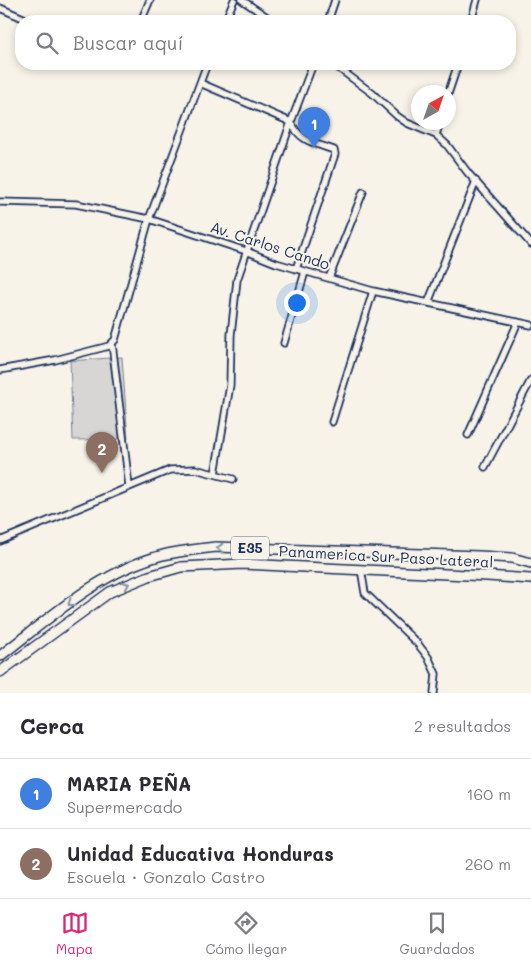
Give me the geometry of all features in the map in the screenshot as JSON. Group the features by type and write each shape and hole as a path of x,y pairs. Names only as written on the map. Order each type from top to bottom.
{"highway":[{"name":"E35","path":"0,656 90,588 114,574 161,556 185,550 216,547 459,555 512,558 531,563"},
{"name":"Panamerica Sur Paso Lateral","path":"0,672 110,592 149,576 180,567 243,564 531,579"},
{"path":"22,640 30,651"}],"street":[{"path":"143,15 149,0"},
{"path":"228,15 234,0"},
{"path":"242,0 264,15"},
{"path":"330,15 335,0"},
{"path":"472,15 477,0"},
{"path":"0,8 16,15"},
{"path":"0,370 55,360 109,346 115,340 148,219 205,70"},
{"path":"215,474 230,385 231,335 237,280 311,70"},
{"path":"341,70 372,93 397,116 407,123 436,135 447,145 531,244"},
{"path":"451,85 456,70"},
{"path":"200,83 291,122 296,132 305,140 334,150 335,154 296,269"},
{"path":"436,135 438,130"},
{"path":"428,303 476,181"},
{"path":"329,278 363,192"},
{"name":"Av. Carlos Cando","path":"0,202 76,204 148,219 246,251 276,264 373,291 531,325"},
{"path":"284,343 305,272"},
{"path":"332,422 373,291"},
{"path":"468,435 518,322"},
{"path":"112,343 129,486"},
{"path":"485,467 531,380"},
{"path":"0,541 170,470 195,469 233,479"},
{"path":"361,570 365,593 417,643 428,657 436,674 434,693"}],"shaded area":[{"path":"122,357 128,439 73,440 70,361"}],"place":[{"name":"MARIA PEÑA","path":"314,148"},
{"name":"Unidad Educativa Honduras","path":"102,473"}]}
